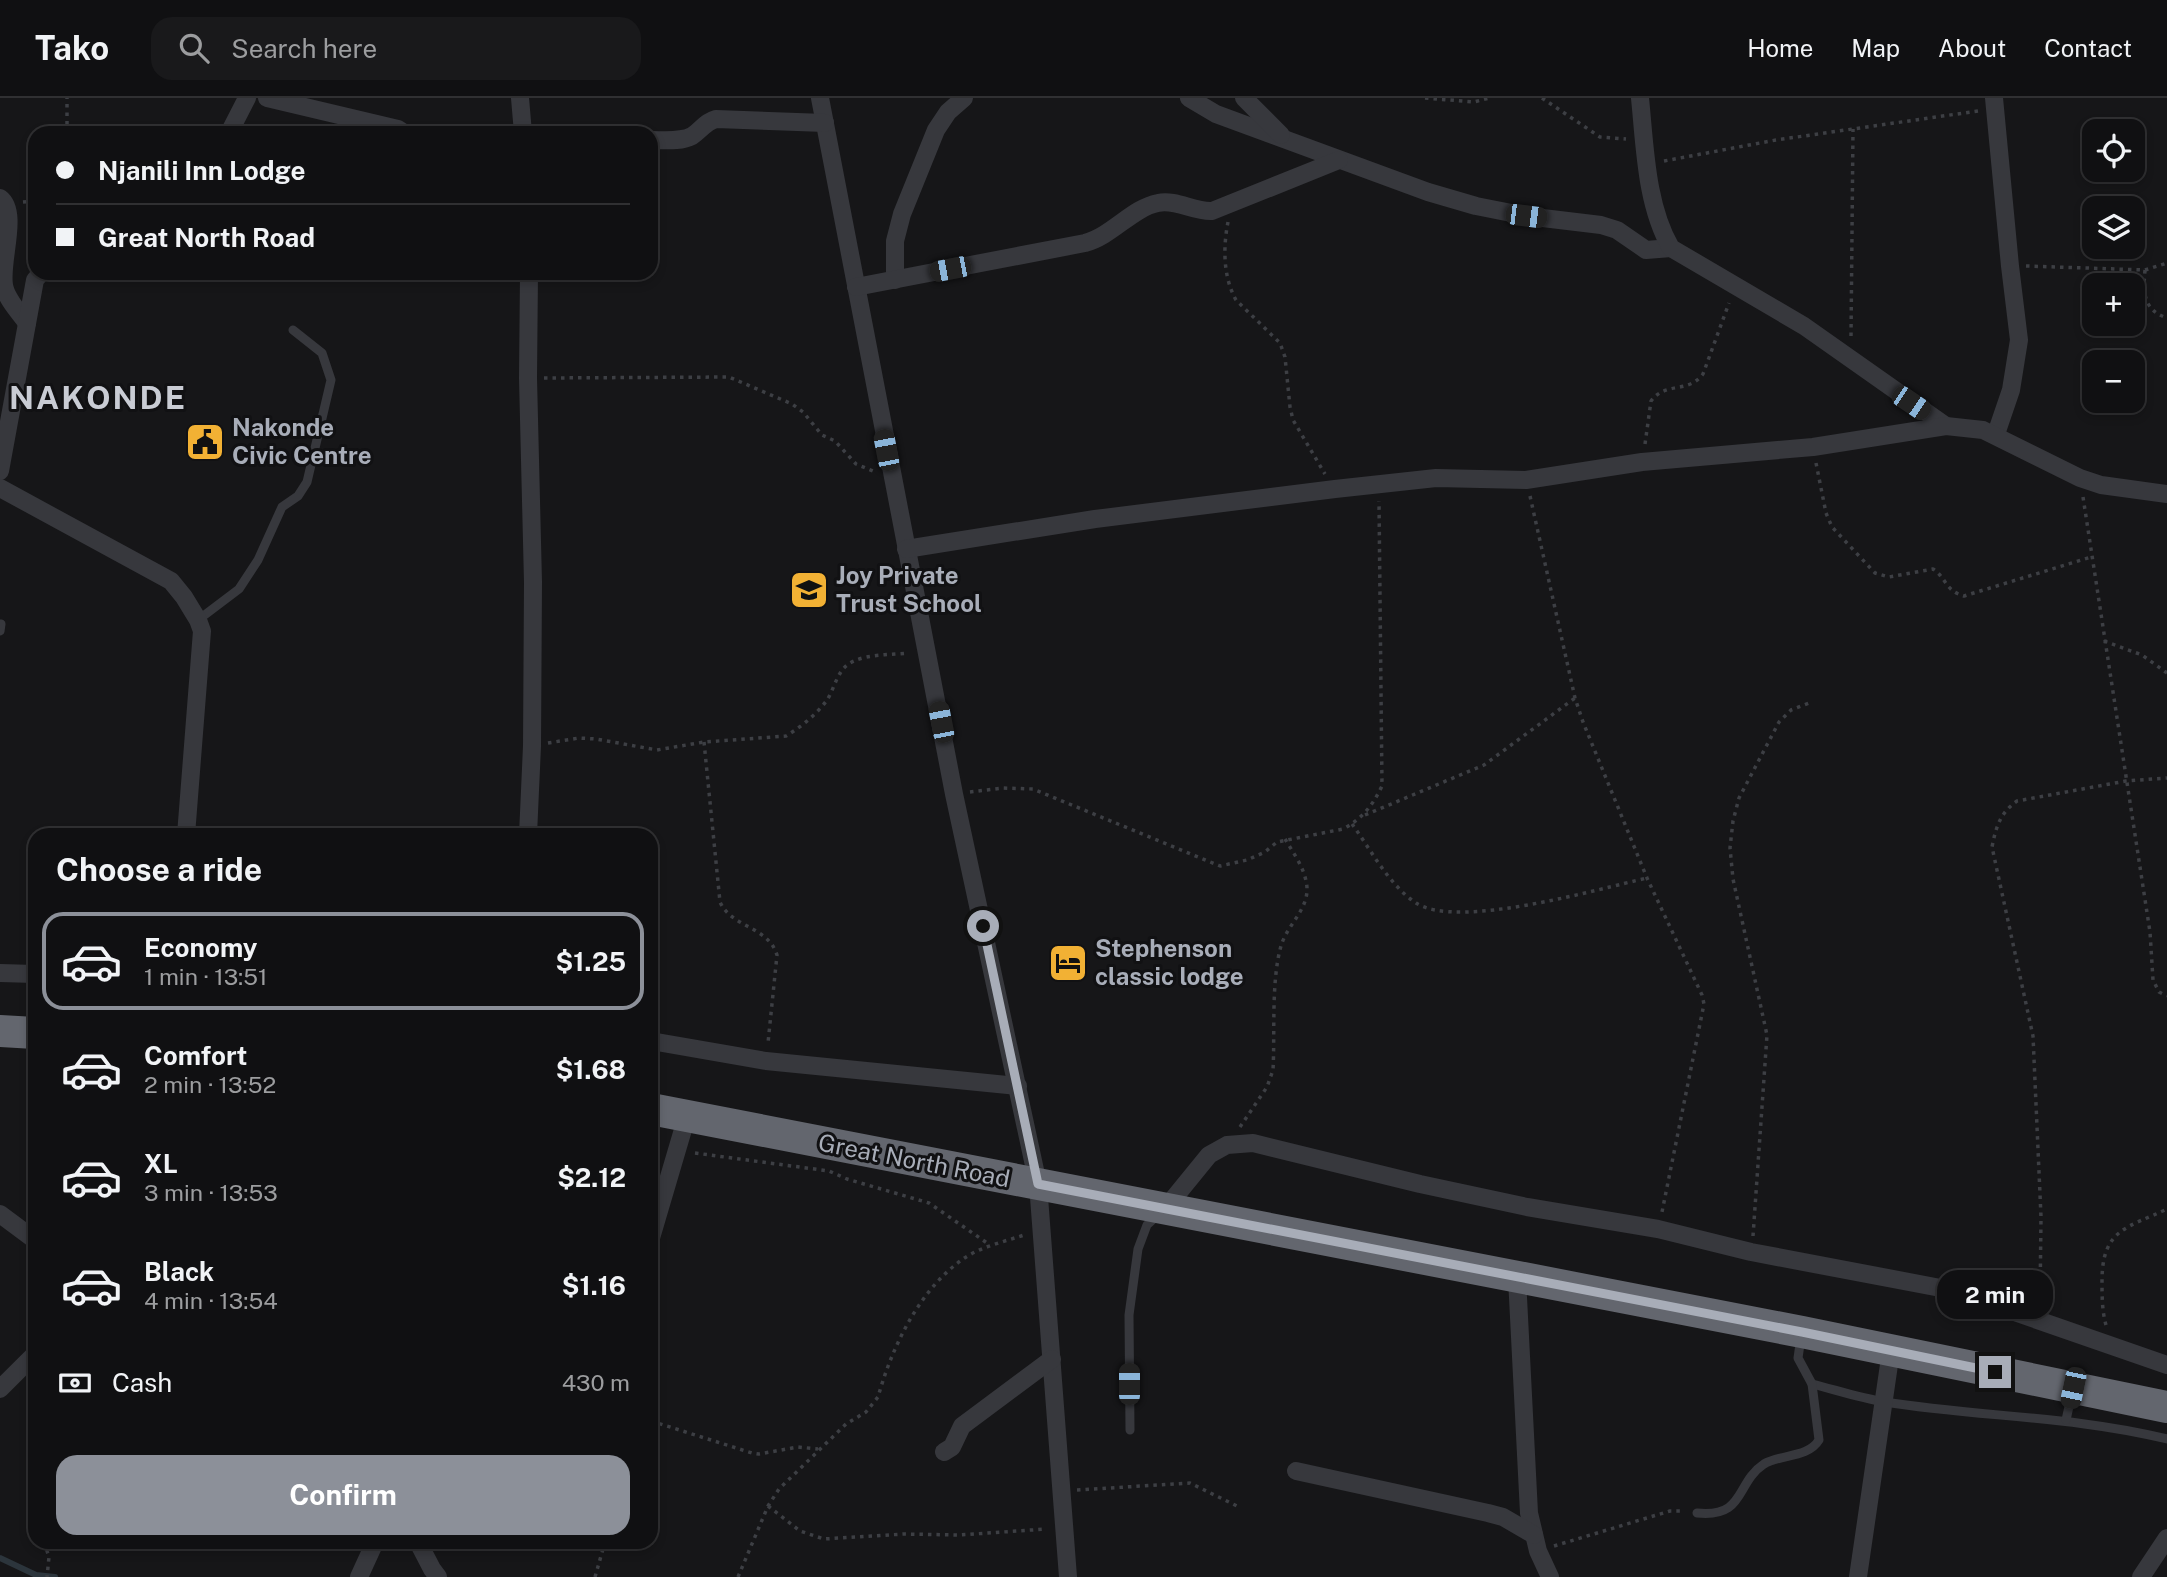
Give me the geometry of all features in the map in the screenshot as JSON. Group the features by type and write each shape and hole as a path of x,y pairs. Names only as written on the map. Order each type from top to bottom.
{"highway":[{"path":"0,1031 28,1033"},
{"name":"Great North Road","path":"658,1110 1802,1332 2167,1407"}],"street":[{"path":"233,126 247,98"},
{"path":"267,98 385,126"},
{"path":"520,98 522,126"},
{"path":"820,98 954,794 1038,1184 1068,1577"},
{"path":"895,279 895,241 902,215 936,130 948,112 964,98"},
{"path":"1189,98 1216,114 1339,160 1476,206 1526,216 1601,225 1617,230 1646,250 1671,248"},
{"path":"1244,98 1286,140"},
{"path":"1640,98 1655,208 1662,232 1671,248 1804,326 1946,426"},
{"path":"1994,103 2018,330 2018,352 2011,390 1996,434"},
{"path":"658,140 692,136 705,123 716,119 825,123"},
{"path":"856,287 1094,241 1156,203 1170,203 1204,211 1232,203 1339,160"},
{"path":"0,198 6,203 9,213 3,267 4,286 27,323"},
{"path":"0,471 35,280"},
{"path":"528,280 533,582 532,746 528,828"},
{"path":"906,549 1084,520 1335,489 1436,478 1526,480 1642,462 1814,447 1946,426 1976,428 1996,434 2080,478 2101,485 2167,494"},
{"path":"0,488 171,581 198,620 202,631 187,828"},
{"path":"0,973 28,974"},
{"path":"658,1042 766,1061 1018,1086"},
{"path":"658,1214 687,1116"},
{"path":"1164,1209 1209,1155 1227,1144 1253,1143 1527,1207 1658,1229 1751,1252 1951,1290 2167,1365"},
{"path":"0,1214 28,1235"},
{"path":"1517,1278 1529,1513 1536,1543 1550,1577"},
{"path":"1858,1577 1891,1351"},
{"path":"944,1452 952,1447 962,1426 1052,1359"},
{"path":"0,1389 28,1363"},
{"path":"1296,1471 1503,1517 1536,1543"},
{"path":"2141,1577 2167,1538"},
{"path":"359,1577 372,1549"},
{"path":"422,1549 438,1577"}],"lane":[{"path":"198,620 239,589 258,560 282,507 298,496 307,482 331,380 322,353 293,330"},
{"path":"0,631 1,624"},
{"path":"1130,1430 1129,1315 1138,1249 1147,1226 1164,1209"},
{"path":"1697,1513 1707,1514 1727,1509 1733,1505 1758,1469 1815,1446 1819,1440 1812,1384 1798,1358 1802,1332"},
{"path":"1812,1384 1883,1401 2066,1420 2167,1439"},
{"path":"2066,1420 2073,1388"}],"path":[{"path":"67,98 67,126"},
{"path":"1425,98 1474,102 1489,98"},
{"path":"1542,98 1600,137 1644,139"},
{"path":"1648,163 1994,103"},
{"path":"1843,353 1852,332 1853,129"},
{"path":"1232,203 1224,245 1229,285 1236,300 1280,343 1285,356 1293,420 1335,489"},
{"path":"2010,266 2145,270 2167,263"},
{"path":"2145,270 2143,291 2146,301 2151,309 2167,318"},
{"path":"1642,462 1651,401 1661,392 1691,386 1698,381 1735,287"},
{"path":"528,378 729,377 792,404 803,412 822,435 835,441 856,464 892,477"},
{"path":"1814,447 1826,513 1832,527 1875,573 1882,576 1933,569 1944,584 1964,596 2091,557"},
{"path":"2080,478 2150,932 2153,980 2159,992 2167,996"},
{"path":"1526,480 1583,722 1647,878 1700,985 1704,1004 1658,1229"},
{"path":"1363,816 1382,786 1378,485"},
{"path":"2104,641 2142,655 2167,673"},
{"path":"532,746 579,738 657,750 704,742 786,736 819,709 839,674 853,661 927,650"},
{"path":"954,794 1003,788 1033,789 1220,866 1247,860 1285,839 1343,829 1363,816 1484,765 1576,698"},
{"path":"1751,1252 1767,1035 1733,879 1730,848 1739,798 1779,722 1791,710 1811,702"},
{"path":"704,742 720,902 730,916 772,942 777,955 766,1061"},
{"path":"2040,1321 2041,1217 2032,1036 1992,847 1996,826 2006,809 2017,801 2126,781 2167,778"},
{"path":"1352,824 1387,873 1408,897 1424,907 1461,913 1527,906 1647,878"},
{"path":"1227,1144 1256,1105 1273,1070 1278,959 1285,933 1305,904 1308,890 1306,878 1285,839"},
{"path":"676,1151 829,1171 847,1179 929,1203 991,1246"},
{"path":"2114,1348 2104,1319 2102,1259 2107,1247 2120,1231 2167,1209"},
{"path":"738,1577 768,1507 779,1489 846,1424 873,1404 905,1327 935,1286 963,1258 1042,1228"},
{"path":"658,1423 752,1453 798,1447 819,1449"},
{"path":"1061,1491 1190,1483 1239,1507"},
{"path":"768,1507 800,1531 824,1539 904,1534 959,1535 1064,1528"},
{"path":"1536,1543 1670,1511 1697,1513"},
{"path":"46,1549 49,1557 47,1577"},
{"path":"595,1577 603,1549"}],"waterway":[{"name":"NAKONDE","path":"0,1558 36,1575 55,1577"}],"place":[{"name":"Nakonde Civic Centre","path":"205,442"},
{"name":"Joy Private Trust School","path":"809,590"},
{"name":"Stephenson classic lodge","path":"1068,963"}],"district":[{"name":"NAKONDE","path":"98,398"}],"route":[{"path":"983,926 1038,1184 1995,1372"}]}
